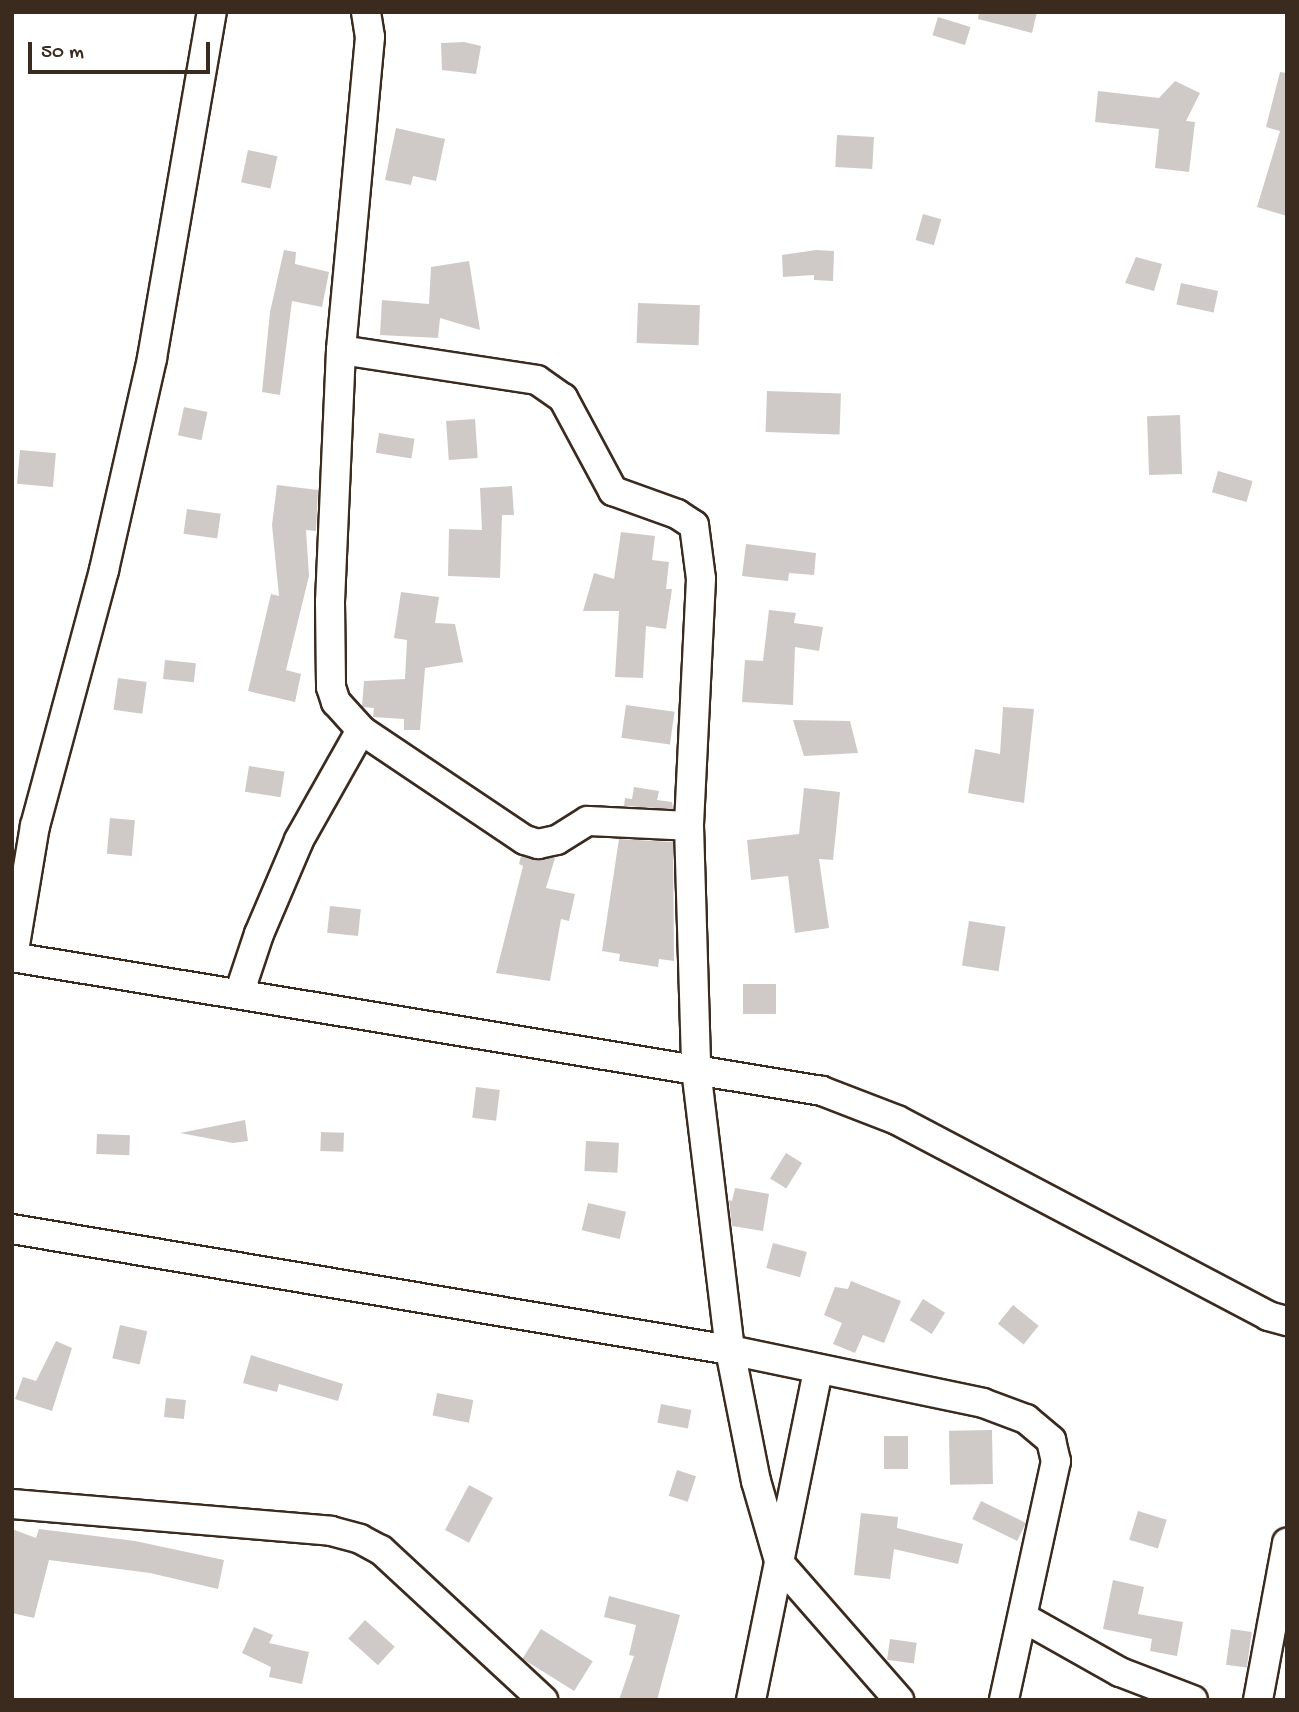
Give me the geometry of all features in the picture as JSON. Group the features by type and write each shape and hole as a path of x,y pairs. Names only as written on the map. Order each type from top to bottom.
{"street":[{"path":"212,12 152,358 104,570 35,826 13,957 822,1091 897,1120 1268,1316 1287,1321"},
{"path":"366,12 370,37 341,349 331,687 347,718 361,730 525,841 538,844 557,840 588,821 689,826"},
{"path":"341,349 537,380 563,397 613,491 677,514 694,525 701,579 689,826 696,1069 730,1350 759,1493 780,1564 899,1700"},
{"path":"239,994 259,934 299,840 361,730"},
{"path":"12,1229 730,1350 983,1403 1026,1419 1051,1440 1056,1461 1024,1618 1004,1700"},
{"path":"751,1700 818,1370"},
{"path":"12,1504 331,1531 360,1539 381,1550 543,1700"},
{"path":"1258,1700 1281,1594 1287,1543"},
{"path":"1024,1618 1120,1672 1193,1700"}],"building":[{"path":"979,12 1037,12 1032,33 978,19"},
{"path":"938,17 971,27 965,45 932,35"},
{"path":"464,42 481,46 476,74 442,70 441,43"},
{"path":"1280,72 1287,73 1287,216 1257,207 1280,131 1266,127"},
{"path":"1175,81 1200,93 1186,121 1195,122 1189,172 1155,168 1159,129 1095,122 1098,91 1159,98"},
{"path":"396,128 445,139 436,181 413,176 411,185 385,180"},
{"path":"837,135 874,137 872,169 835,167"},
{"path":"248,150 277,156 270,189 241,182"},
{"path":"923,214 941,219 934,245 916,240"},
{"path":"284,250 296,252 295,264 329,272 322,307 292,301 280,395 262,392 270,312"},
{"path":"816,250 834,251 833,281 814,280 814,275 783,277 782,255"},
{"path":"1136,257 1162,264 1154,291 1125,283"},
{"path":"469,261 480,330 440,318 438,338 380,335 382,300 429,304 431,267"},
{"path":"1181,283 1218,291 1214,312 1176,305"},
{"path":"638,303 700,305 699,345 637,343"},
{"path":"767,391 841,394 840,435 766,432"},
{"path":"184,407 207,412 201,440 178,435"},
{"path":"1180,415 1182,474 1149,475 1147,416"},
{"path":"475,419 478,458 449,460 446,421"},
{"path":"379,433 415,439 411,458 376,453"},
{"path":"20,450 56,453 53,487 17,484"},
{"path":"1218,471 1253,481 1247,502 1212,492"},
{"path":"277,485 318,490 316,531 306,530 309,576 286,670 301,674 295,702 248,691 271,594 279,596 272,525"},
{"path":"512,486 514,515 502,515 500,578 448,576 449,529 482,530 480,488"},
{"path":"187,509 221,514 217,538 184,534"},
{"path":"621,532 655,536 652,560 669,562 666,589 672,589 666,629 646,626 643,678 615,677 619,611 583,611 594,573 614,579"},
{"path":"746,544 816,553 814,575 789,573 788,581 742,576"},
{"path":"401,592 439,597 435,623 455,624 463,662 425,668 420,730 404,730 404,719 373,717 374,708 362,707 364,681 405,679 407,640 394,638"},
{"path":"769,610 796,613 794,623 823,627 819,651 795,647 793,705 742,702 745,660 763,661"},
{"path":"165,660 196,663 194,682 163,679"},
{"path":"118,678 147,682 142,714 114,710"},
{"path":"626,705 675,712 670,744 621,738"},
{"path":"1003,707 1034,709 1024,803 968,793 975,749 1000,754"},
{"path":"793,720 850,721 858,753 804,756"},
{"path":"249,766 285,772 280,797 245,792"},
{"path":"634,787 659,791 657,800 672,802 673,809 624,806 625,798 632,799"},
{"path":"804,788 840,792 833,860 819,859 829,928 795,933 788,876 751,880 747,840 799,834"},
{"path":"110,818 135,820 132,856 107,854"},
{"path":"619,839 673,842 674,961 659,959 658,967 619,961 620,954 602,951"},
{"path":"521,856 555,858 546,888 575,894 569,921 561,919 550,981 496,973 523,866 519,864"},
{"path":"330,906 361,909 358,936 327,933"},
{"path":"969,921 1006,927 999,971 962,965"},
{"path":"743,984 776,984 776,1014 743,1014"},
{"path":"476,1087 500,1090 496,1121 472,1118"},
{"path":"245,1120 248,1141 233,1143 180,1133"},
{"path":"321,1132 344,1133 343,1152 320,1151"},
{"path":"97,1134 130,1135 129,1155 96,1154"},
{"path":"586,1141 619,1143 617,1173 584,1171"},
{"path":"786,1153 802,1163 786,1189 770,1178"},
{"path":"735,1188 769,1194 763,1231 732,1226 729,1200 732,1201"},
{"path":"588,1203 626,1212 620,1239 582,1230"},
{"path":"773,1243 807,1252 800,1277 766,1268"},
{"path":"851,1281 901,1301 884,1343 863,1335 855,1353 833,1344 842,1323 824,1315 835,1287 848,1289"},
{"path":"923,1299 945,1313 932,1334 910,1320"},
{"path":"1013,1305 1039,1326 1024,1344 998,1324"},
{"path":"120,1325 147,1331 140,1364 112,1358"},
{"path":"56,1341 72,1348 52,1411 15,1399 23,1377 36,1381"},
{"path":"251,1355 343,1384 338,1401 279,1384 277,1392 243,1383"},
{"path":"437,1393 473,1400 469,1423 433,1416"},
{"path":"166,1398 186,1400 184,1419 164,1417"},
{"path":"661,1404 691,1410 688,1429 657,1423"},
{"path":"992,1430 993,1484 950,1485 949,1431"},
{"path":"884,1436 908,1436 908,1469 884,1469"},
{"path":"677,1470 696,1476 688,1502 669,1496"},
{"path":"469,1485 493,1498 469,1543 445,1530"},
{"path":"981,1501 1026,1523 1017,1541 972,1519"},
{"path":"1138,1511 1167,1520 1158,1548 1129,1540"},
{"path":"861,1513 898,1517 897,1528 963,1544 958,1564 894,1549 890,1579 854,1575"},
{"path":"12,1529 36,1538 39,1529 135,1541 224,1560 218,1589 150,1573 49,1560 34,1618 12,1613"},
{"path":"1113,1580 1144,1587 1138,1614 1183,1622 1177,1656 1150,1651 1152,1639 1103,1629"},
{"path":"609,1596 680,1615 657,1700 619,1700 634,1656 629,1655 636,1625 604,1617"},
{"path":"365,1620 395,1647 378,1665 348,1639"},
{"path":"254,1627 273,1635 269,1643 309,1652 302,1684 269,1677 271,1667 242,1653"},
{"path":"541,1629 593,1661 574,1691 522,1659"},
{"path":"1231,1629 1252,1632 1247,1668 1226,1665"},
{"path":"890,1639 917,1643 914,1664 887,1660"}]}
